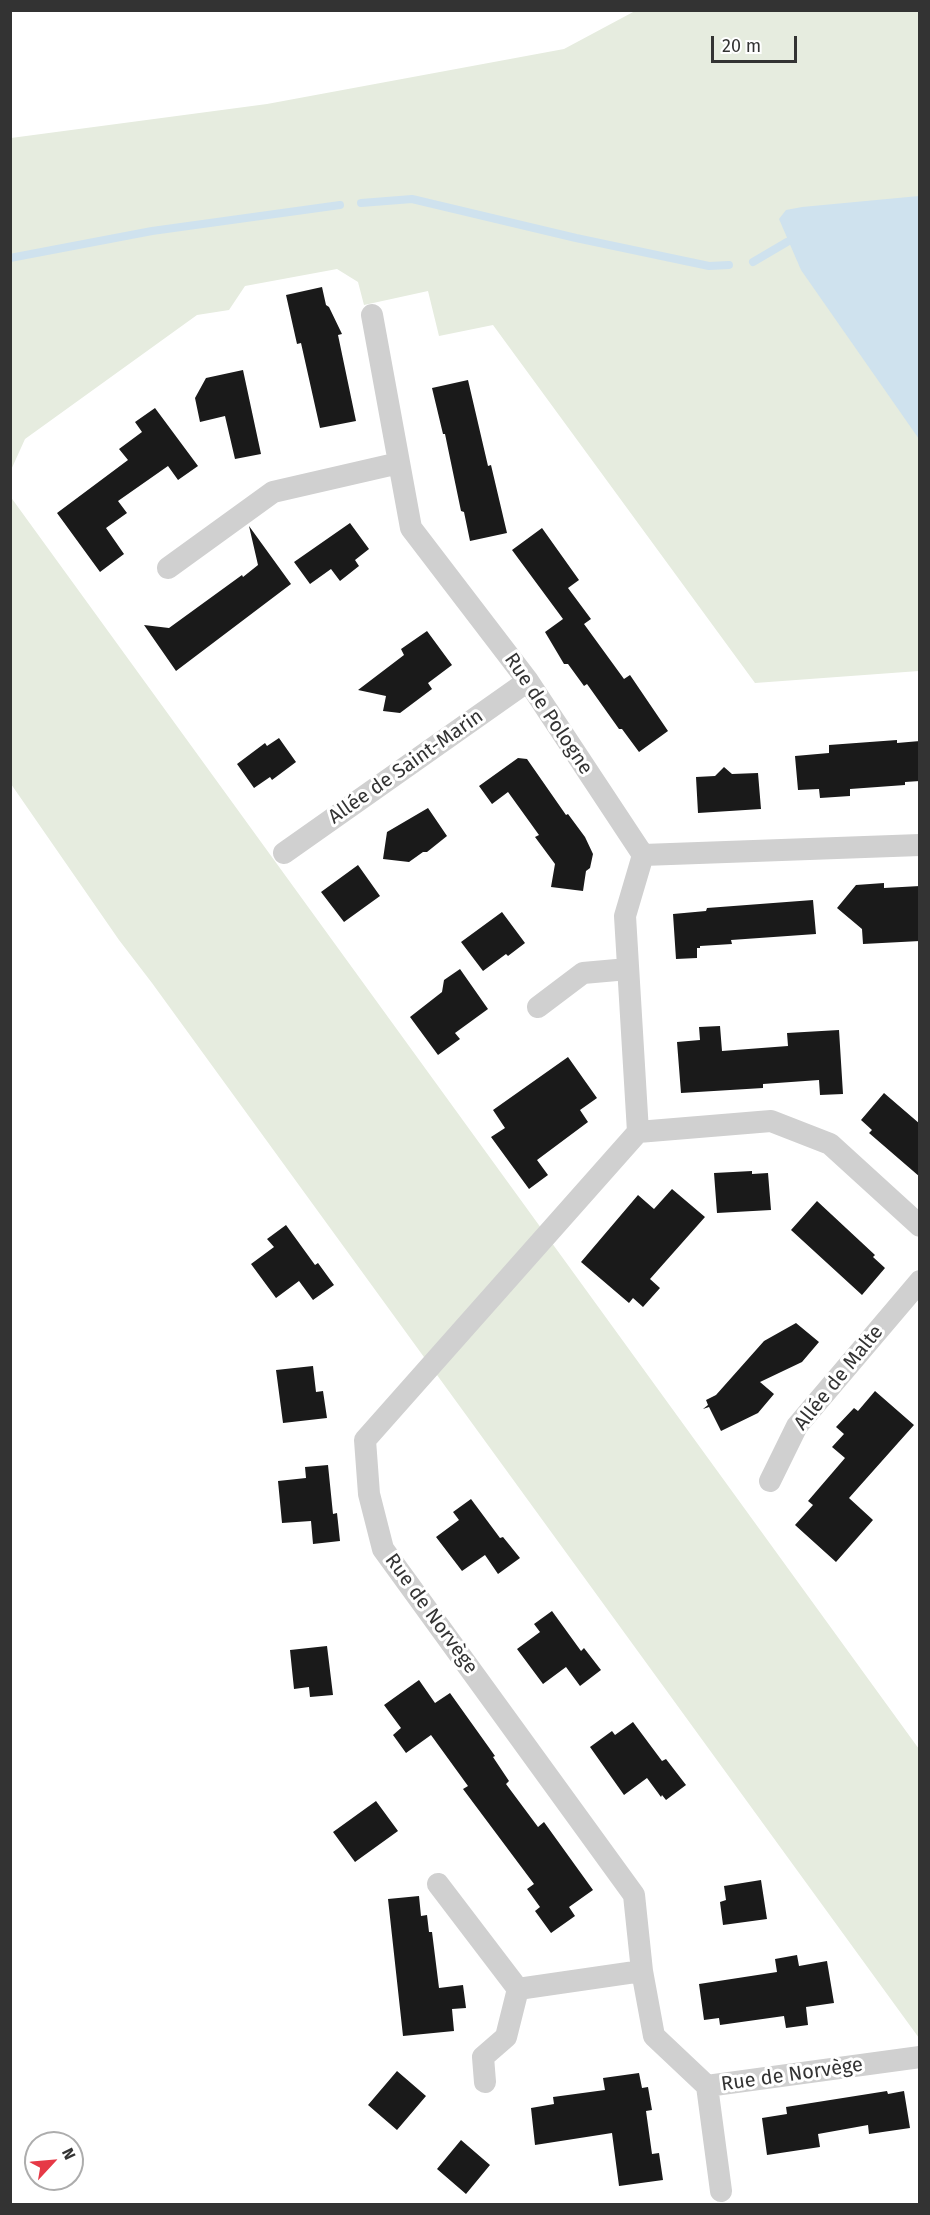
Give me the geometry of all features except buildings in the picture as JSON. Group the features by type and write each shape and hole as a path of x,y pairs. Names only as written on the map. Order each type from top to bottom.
{"street":[{"name":"Rue de Pologne","path":"372,315 411,528 528,681 643,855"},
{"path":"168,568 273,492 399,463"},
{"name":"Allée de Saint-Marin","path":"284,854 528,681"},
{"path":"920,845 643,855 625,916 638,1132 771,1121 830,1144 920,1226"},
{"path":"538,1006 583,973 628,969"},
{"name":"Rue de Norvège","path":"638,1132 365,1440 369,1494 384,1549 634,1895 642,1971 654,2036 707,2086 920,2057"},
{"name":"Allée de Malte","path":"770,1481 797,1426 920,1281"},
{"path":"438,1884 518,1989"},
{"path":"518,1989 642,1971"},
{"path":"485,2082 483,2057 506,2037 518,1989"},
{"path":"707,2086 721,2191"}],"shaded area":[{"path":"635,11 919,11 919,671 755,683 493,325 439,336 428,291 364,305 358,282 337,269 245,286 229,310 197,315 25,439 11,470 11,138 267,104 564,49"},
{"path":"10,496 919,1749 919,2038 119,940 11,784"}],"water":[{"path":"920,196 919,439 801,270 779,219 786,210 802,207"}],"waterway":[{"path":"361,203 412,199 576,238 709,266 729,265"},
{"path":"10,258 152,231 340,205"},
{"path":"753,262 787,242"}]}
